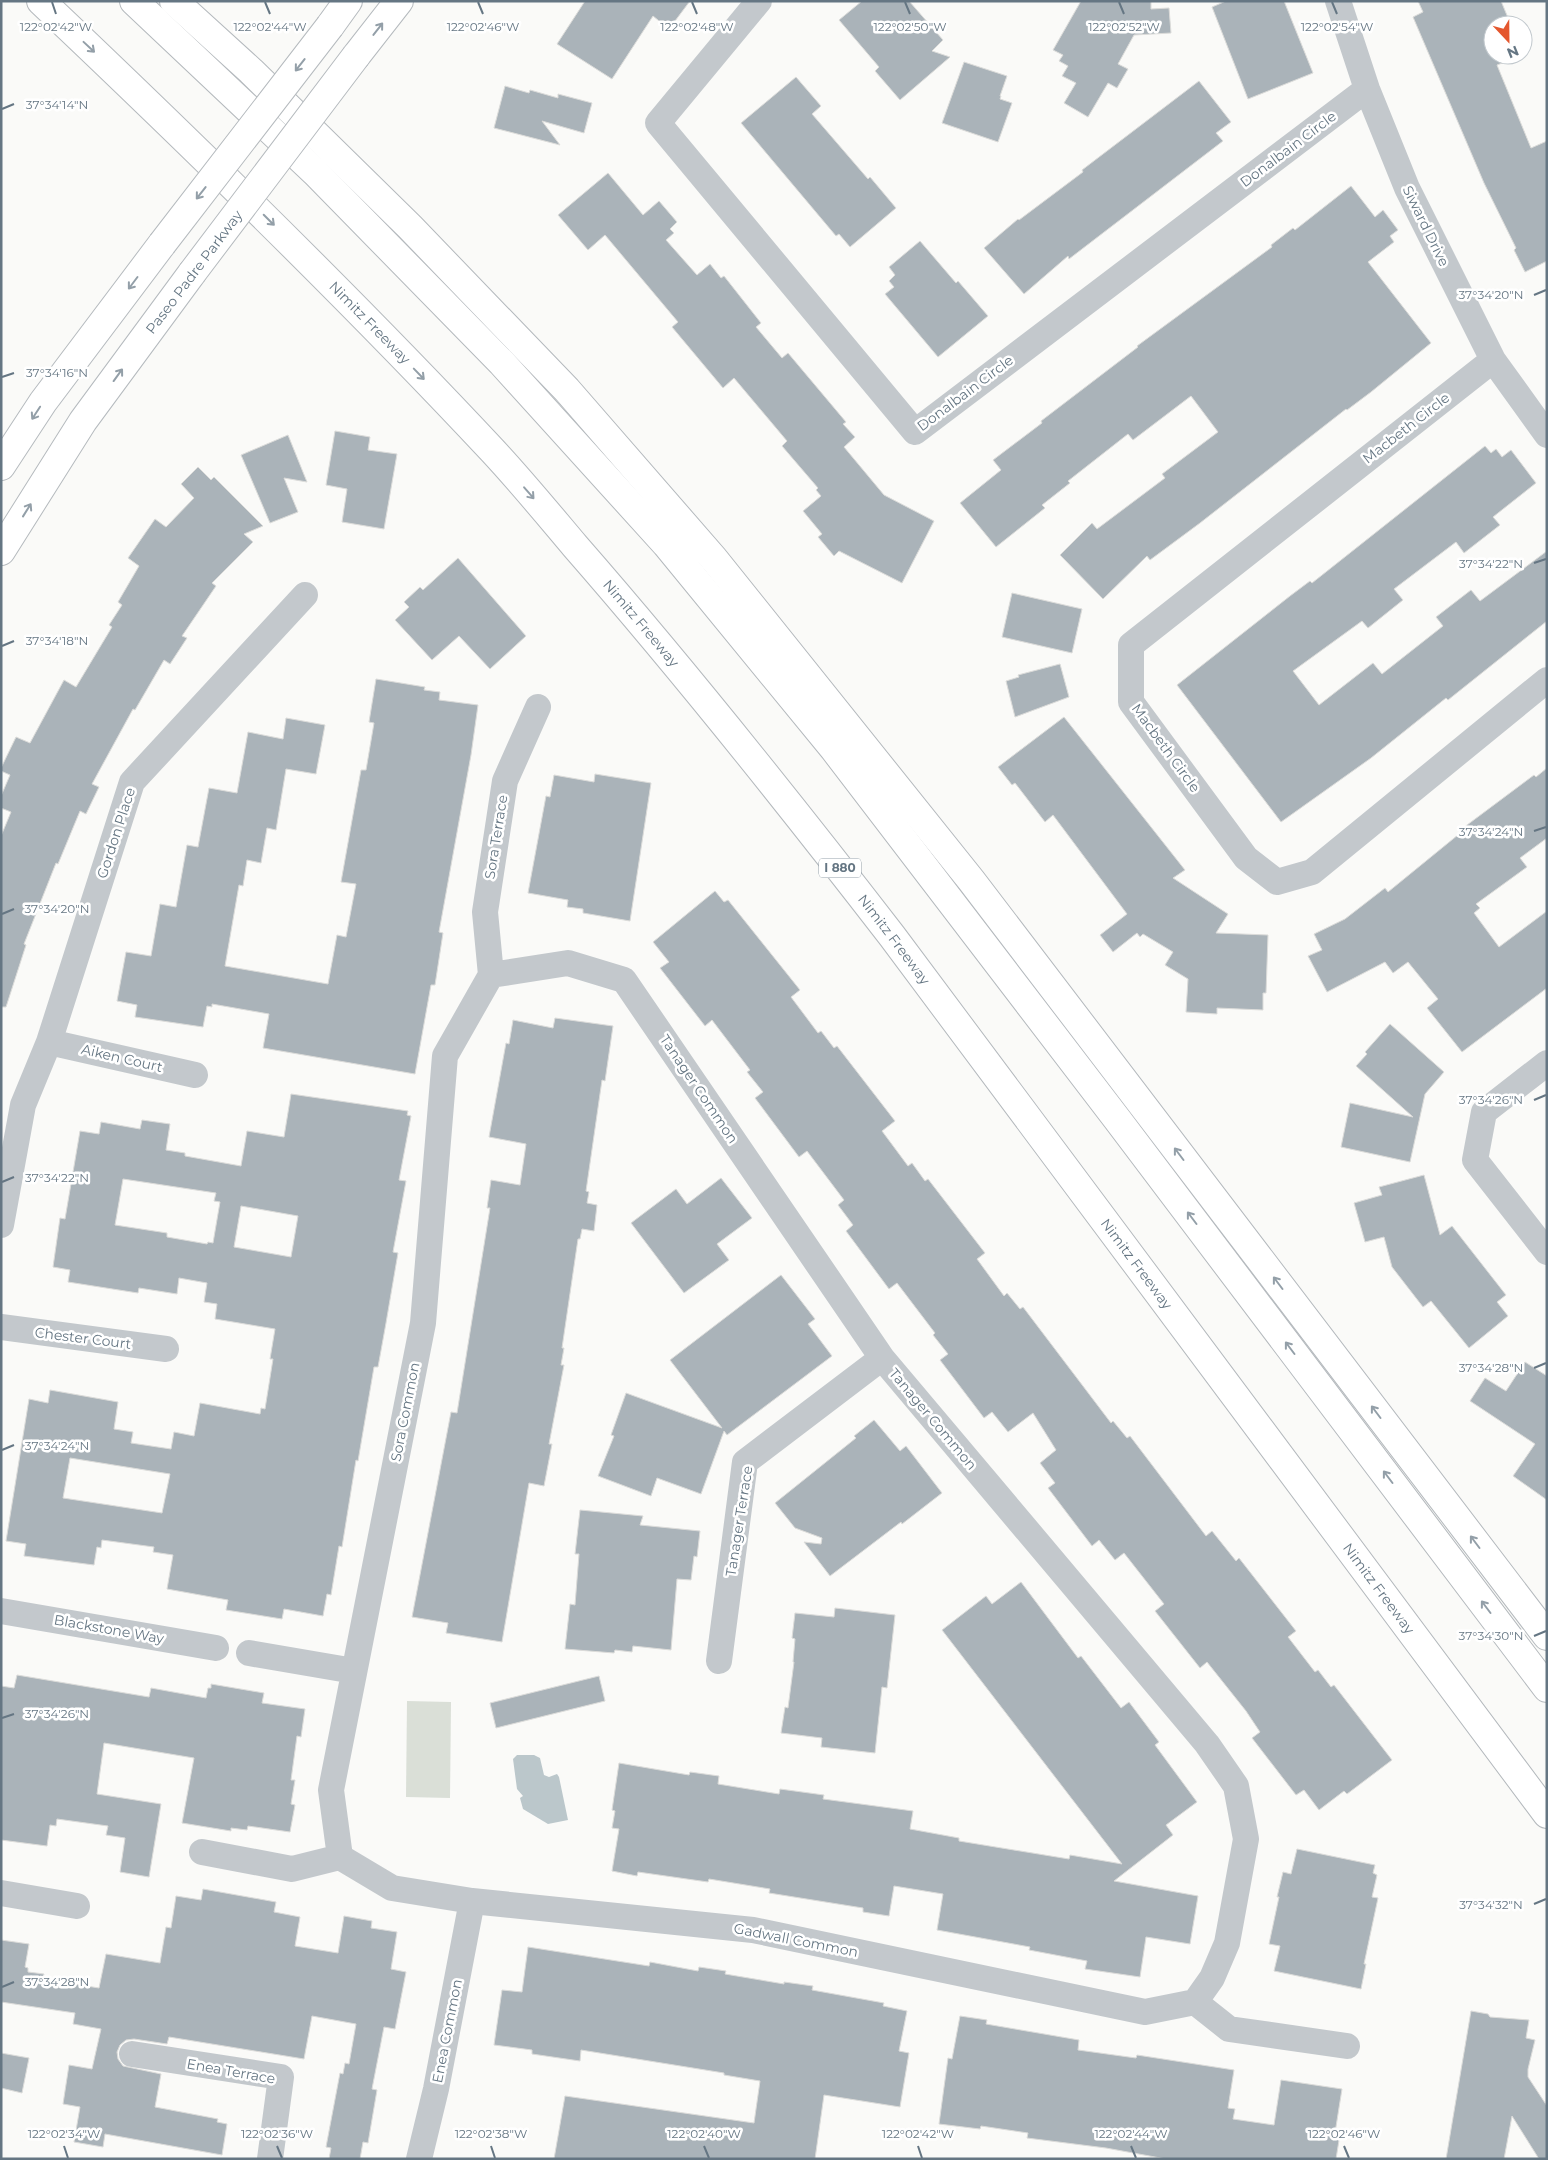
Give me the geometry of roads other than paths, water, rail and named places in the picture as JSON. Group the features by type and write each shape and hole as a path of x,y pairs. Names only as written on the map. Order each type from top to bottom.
{"main road":[{"name":"Nimitz Freeway","path":"41,1 191,143 343,294 494,452 636,615 782,793 886,929 1547,1814"},
{"path":"134,1 315,172 454,313 502,363 666,544 840,757 1547,1688"},
{"path":"174,1 251,71 410,227 566,390 714,559 971,880 1547,1636"},
{"path":"1,466 43,402 348,1"},
{"name":"Paseo Padre Parkway","path":"1,551 83,421 192,273 399,1"}],"street":[{"name":"Donalbain Circle","path":"759,1 658,123 915,432 1367,89"},
{"name":"Siward Drive","path":"1338,1 1367,89 1407,188 1493,360 1547,435"},
{"name":"Macbeth Circle","path":"1493,360 1131,645 1131,702 1246,858 1277,882 1312,872 1547,680"},
{"name":"Gordon Place","path":"1,1225 23,1105 49,1042 132,782 305,595"},
{"name":"Sora Terrace","path":"491,975 485,912 505,781 538,706"},
{"name":"Tanager Common","path":"491,975 568,963 624,980 882,1358 1207,1744 1236,1786 1246,1839 1227,1943 1212,1978 1195,2002"},
{"name":"Sora Common","path":"340,1857 331,1790 423,1323 445,1056 491,975"},
{"name":"Aiken Court","path":"49,1042 195,1075"},
{"path":"1547,1063 1484,1112 1475,1160 1547,1252"},
{"name":"Chester Court","path":"1,1327 166,1349"},
{"name":"Tanager Terrace","path":"719,1660 745,1462 882,1358"},
{"name":"Blackstone Way","path":"1,1611 216,1648"},
{"path":"249,1653 354,1671"},
{"path":"202,1852 292,1869 340,1857"},
{"name":"Gadwall Common","path":"340,1857 392,1888 472,1902 754,1930 1145,2012 1195,2002"},
{"path":"1,1893 77,1906"},
{"name":"Enea Common","path":"419,2159 436,2089 472,1902"},
{"path":"1195,2002 1229,2029 1347,2046"},
{"name":"Enea Terrace","path":"132,2054 281,2077 270,2159"}]}
